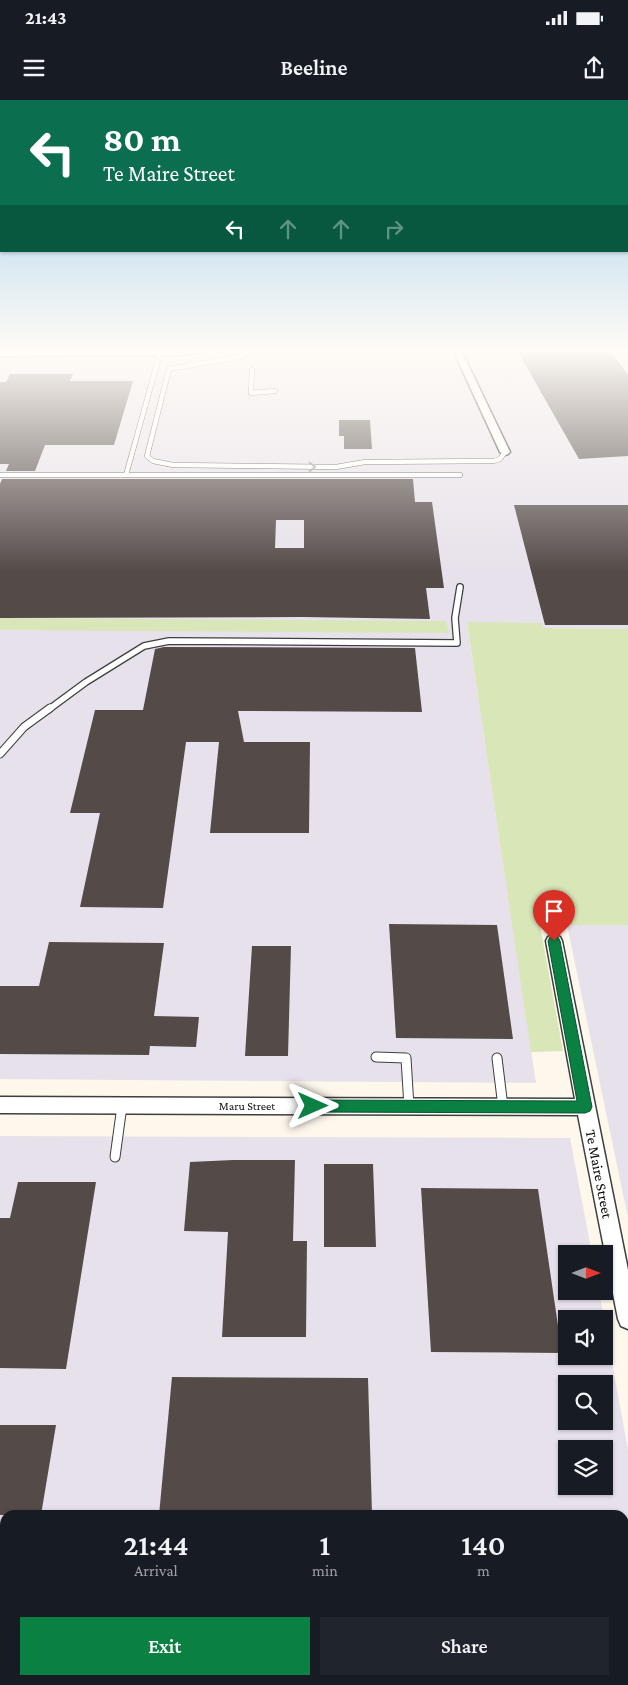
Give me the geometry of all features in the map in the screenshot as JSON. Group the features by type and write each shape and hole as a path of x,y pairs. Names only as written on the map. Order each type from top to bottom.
{"street":[{"path":"492,424 505,452"},
{"name":"Te Maire Street","path":"554,941 628,1319"},
{"name":"Maru Street","path":"0,1105 585,1107"}],"lane":[{"path":"126,475 140,424"},
{"path":"155,424 147,456 152,461 173,465 276,464 336,467 364,462 494,462 500,459 505,452"},
{"path":"0,475 460,476"},
{"path":"0,754 15,735 33,720 86,682 148,644 168,641 457,643 455,618 460,587"},
{"path":"376,1057 406,1058 409,1106"},
{"path":"497,1058 503,1107"},
{"path":"115,1157 122,1106"}],"shaded area":[{"path":"0,424 628,424 628,629 543,628 540,623 467,623 536,1083 0,1079"},
{"path":"567,925 628,925 628,1218"},
{"path":"0,1136 570,1138 590,1245 558,1245 558,1300 601,1300 602,1310 558,1310 558,1365 612,1365 628,1450 628,1510 0,1510"}],"green space":[{"path":"0,618 446,621 449,633 0,630"},
{"path":"467,622 541,623 543,628 628,629 628,925 540,925 563,1051 531,1052"}],"building":[{"path":"0,424 120,424 114,445 45,445 35,471 6,471 9,464 0,464"},
{"path":"339,424 370,424 372,449 344,449 344,436 339,436"},
{"path":"559,424 628,424 628,456 579,459"},
{"path":"2,479 413,479 415,502 432,502 444,588 426,588 430,619 302,617 0,618 0,484","holes":["276,520 304,520 304,548 275,548"]},
{"path":"514,505 628,505 628,625 545,625"},
{"path":"164,647 415,648 422,712 238,711 244,742 310,742 309,833 210,833 219,742 186,742 163,908 80,907 100,813 70,813 95,710 143,710 155,649"},
{"path":"389,924 497,925 513,1039 396,1038"},
{"path":"49,942 164,943 154,1016 199,1017 196,1047 150,1046 149,1055 0,1054 0,986 39,986"},
{"path":"252,946 291,946 288,1056 245,1056"},
{"path":"295,1160 293,1241 307,1241 306,1337 222,1337 228,1232 184,1231 190,1162"},
{"path":"324,1164 373,1164 376,1247 324,1247"},
{"path":"18,1182 96,1182 66,1369 0,1368 0,1218 10,1218"},
{"path":"421,1188 538,1189 558,1326 558,1353 431,1352"},
{"path":"172,1377 368,1378 372,1510 159,1510"},
{"path":"0,1425 56,1425 42,1510 0,1510"}],"route":[{"path":"313,1106 585,1107 554,941"}]}
